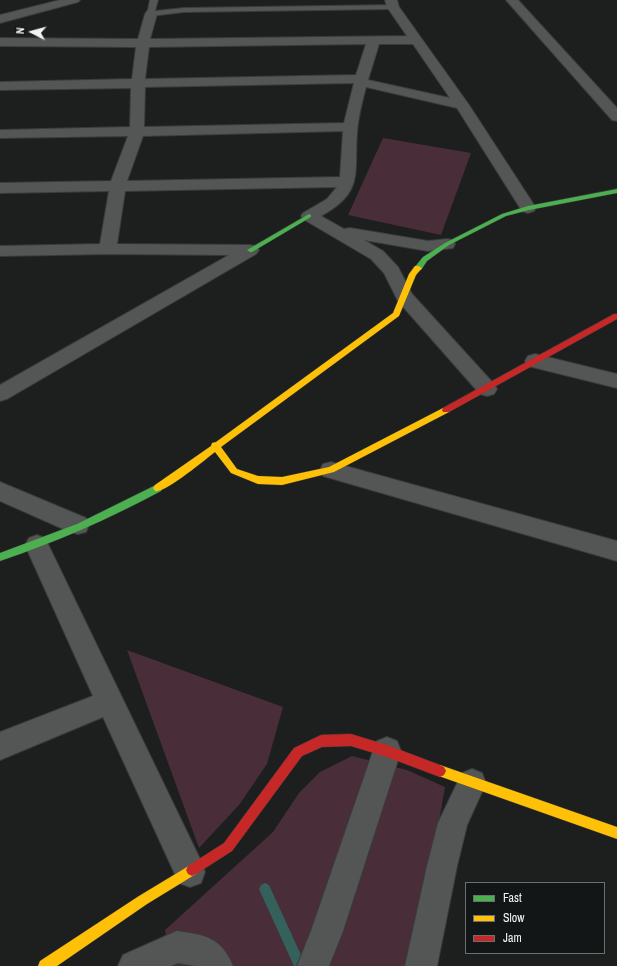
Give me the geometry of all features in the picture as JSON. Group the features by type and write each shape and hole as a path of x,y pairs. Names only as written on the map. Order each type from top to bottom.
{"street":[{"path":"0,19 74,0"},
{"path":"512,0 617,117"},
{"path":"392,4 415,40 462,105 528,208"},
{"path":"108,249 118,185 137,131 138,84 143,43 153,7"},
{"path":"0,394 329,204 339,196 346,182 350,164 351,127 361,80 374,40"},
{"path":"0,42 143,43 415,40"},
{"path":"0,86 361,80 462,105"},
{"path":"0,134 351,127"},
{"path":"0,188 346,182"},
{"path":"0,557 37,545 78,525 138,499 168,482 216,445 396,314 413,274 425,259 447,244 504,215 528,208 617,191"},
{"path":"308,216 377,255 392,271 404,296 487,389"},
{"path":"334,230 428,246 447,244"},
{"path":"0,251 108,249 250,250"},
{"path":"216,445 234,471 258,480 282,481 331,470 487,389 617,316"},
{"path":"535,361 617,381"},
{"path":"331,470 617,551"},
{"path":"0,491 78,525"},
{"path":"37,545 109,702 190,872"},
{"path":"0,746 109,702"},
{"path":"45,966 143,900 228,847 298,752 322,741 351,740 387,751 472,783 617,833"},
{"path":"313,966 327,931 387,751"},
{"path":"421,966 436,889 453,823 472,783"},
{"path":"134,966 177,947 203,951 217,966"}],"lane":[{"path":"153,7 184,10 392,4"}],"shaded area":[{"path":"383,138 471,153 441,235 348,215"},
{"path":"127,650 283,707 267,764 239,805 199,848"},
{"path":"352,756 407,770 445,787 414,966 171,966 165,930 273,832 299,793 320,772"}],"waterway":[{"path":"265,889 300,966"}],"traffic: fast":[{"path":"418,268 425,259 447,244 504,215 528,208 617,191"},
{"path":"250,250 309,216"},
{"path":"0,557 40,543 80,526 120,508 158,488"}],"traffic: slow":[{"path":"158,488 396,314 413,274 418,268"},
{"path":"215,445 234,471 258,480 282,481 331,470 446,410"},
{"path":"440,771 617,833"},
{"path":"45,966 143,900 192,870"}],"traffic: jam":[{"path":"446,410 617,316"},
{"path":"192,870 228,847 298,752 321,741 351,740 387,751 440,771"}]}
